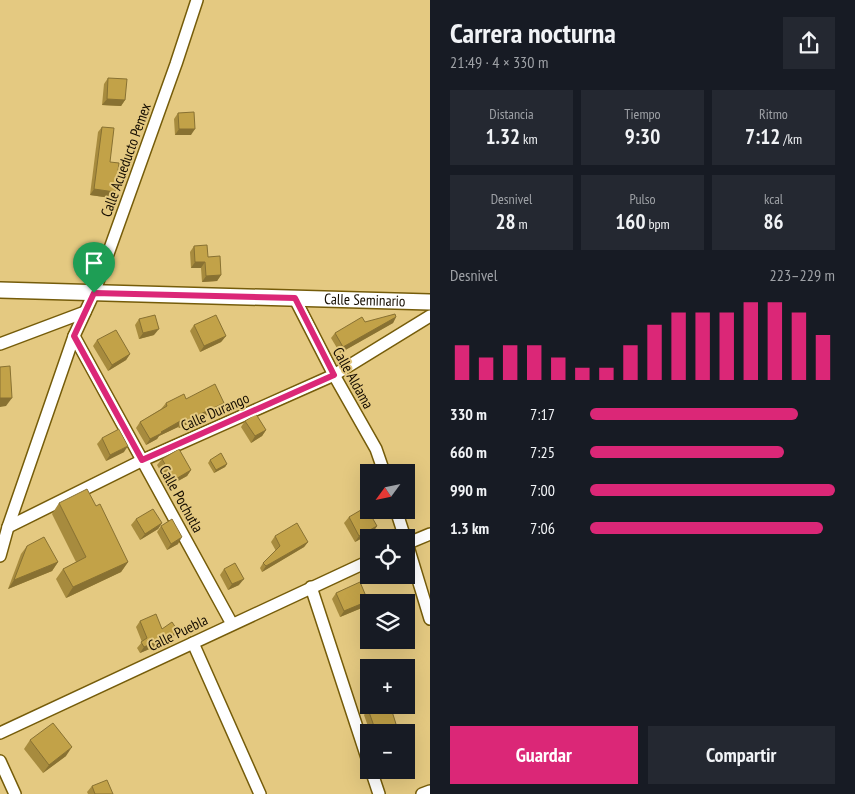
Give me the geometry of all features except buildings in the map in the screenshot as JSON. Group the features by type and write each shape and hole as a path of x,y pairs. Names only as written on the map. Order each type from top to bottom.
{"street":[{"name":"Calle Acueducto Pemex","path":"1,553 8,527 74,336 94,293 197,0"},
{"name":"Calle Seminario","path":"0,290 430,302"},
{"name":"Calle Aldama","path":"295,298 334,375 376,449 381,464"},
{"path":"0,344 85,312"},
{"name":"Calle Durango","path":"8,527 142,460 334,375 430,316"},
{"name":"Calle Pochutla","path":"74,336 232,624"},
{"path":"415,538 430,534"},
{"name":"Calle Puebla","path":"0,733 360,565"},
{"path":"415,570 430,619"},
{"path":"310,587 360,737"},
{"path":"193,643 260,794"},
{"path":"0,761 15,794"},
{"path":"374,779 379,794"},
{"path":"422,794 430,791"}],"route":[{"path":"94,293 295,298 334,375 142,460 74,336 94,293"}]}
